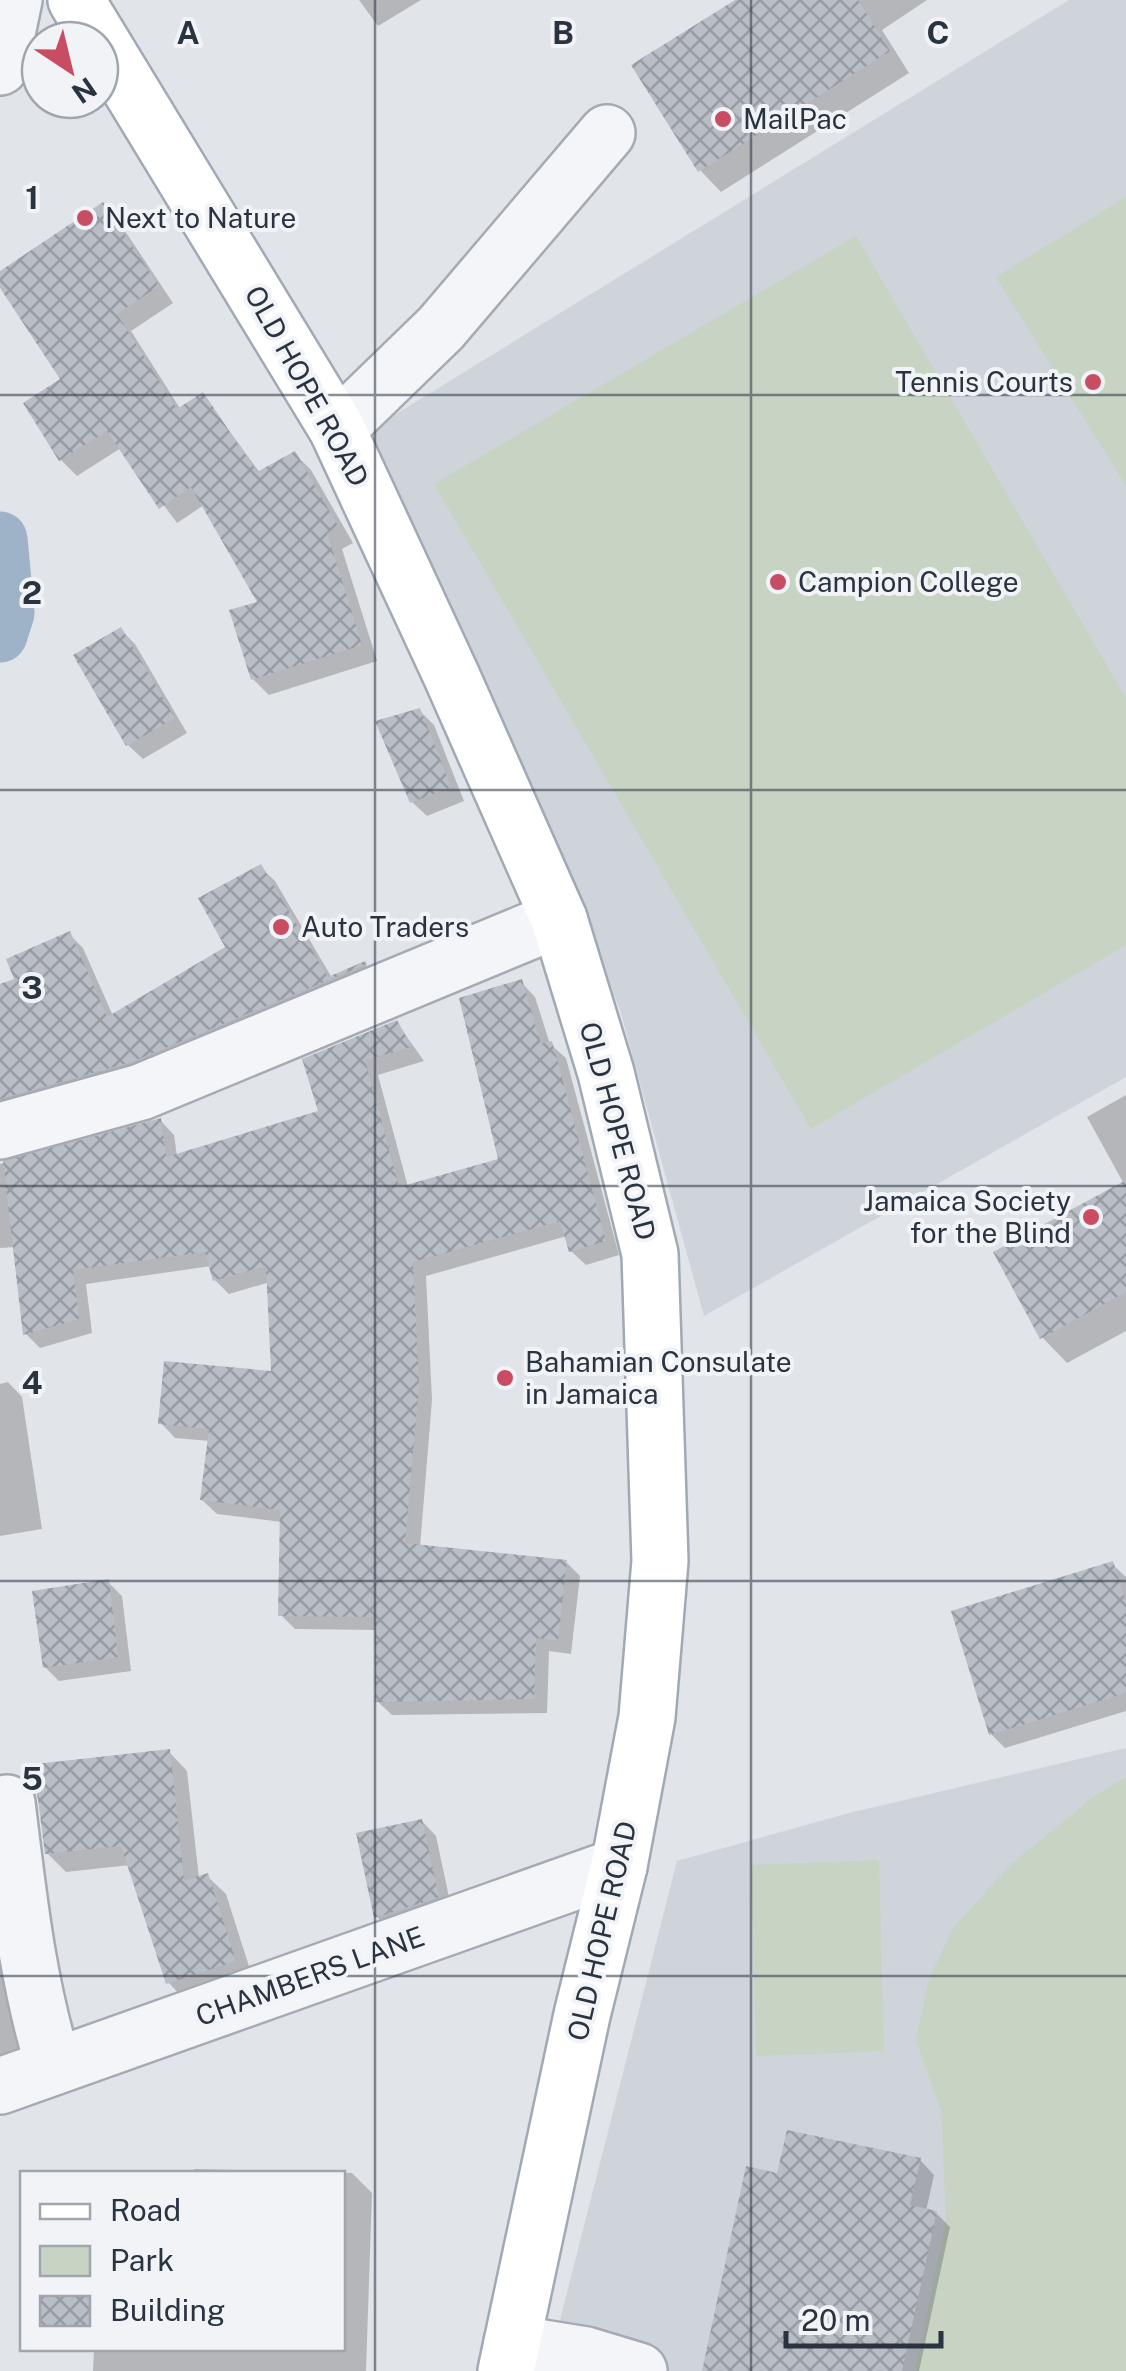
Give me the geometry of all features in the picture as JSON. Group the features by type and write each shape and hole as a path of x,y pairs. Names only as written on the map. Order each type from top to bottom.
{"main road":[{"name":"OLD HOPE ROAD","path":"76,0 336,429 559,919 606,1073 650,1254 660,1560 647,1717 619,1866 582,2015 509,2357"}],"street":[{"path":"0,67 14,0"},
{"path":"336,429 441,328 607,132"},
{"path":"0,1131 141,1092 559,919"},
{"path":"7,1802 24,1944 36,2011 54,2068"},
{"name":"CHAMBERS LANE","path":"0,2086 619,1866"},
{"path":"509,2357 586,2355 639,2371"}],"shaded area":[{"name":"Campion College","path":"1069,0 1126,0 1126,1077 704,1316 620,1010 504,727 357,438"},
{"path":"1126,1748 1126,2371 547,2371 677,1861 849,1813"}],"green space":[{"name":"Tennis Courts","path":"1126,197 1126,486 996,277"},
{"path":"856,236 1126,698 1126,945 811,1129 434,484"},
{"path":"1126,1777 1126,2371 915,2371 946,2220 941,2111 916,2040 929,1979 953,1928 1010,1865 1096,1795"},
{"path":"879,1860 884,2051 756,2056 751,1865"}],"building":[{"name":"MailPac","path":"735,0 858,0 890,51 698,172 631,65"},
{"path":"103,202 159,286 117,314 177,409 203,392 257,472 295,451 338,526 327,533 362,645 251,680 229,610 257,602 191,487 159,509 107,431 59,461 23,403 60,379 0,288 0,271"},
{"path":"121,627 175,718 126,746 73,655"},
{"path":"420,708 451,787 410,803 375,721"},
{"path":"261,864 328,977 365,961 367,964 131,1062 0,1099 0,984 14,979 6,959 70,931 107,1017 225,947 198,898"},
{"path":"522,979 541,1044 552,1041 606,1241 569,1252 560,1221 413,1262 419,1385 405,1543 567,1560 558,1641 536,1638 534,1699 375,1702 375,1617 278,1616 280,1510 200,1500 209,1429 158,1424 164,1361 271,1371 266,1266 213,1281 205,1252 73,1270 79,1319 23,1335 3,1161 161,1118 166,1157 318,1111 302,1059 397,1020 412,1047 365,1060 399,1187 498,1159 459,998"},
{"name":"Jamaica Society for the Blind","path":"1126,1180 1126,1292 1040,1339 993,1252"},
{"path":"1113,1561 1126,1602 1126,1693 989,1735 951,1611"},
{"path":"109,1579 118,1657 43,1668 32,1591"},
{"path":"170,1749 184,1881 208,1873 236,1961 166,1984 121,1846 45,1854 38,1799 27,1765"},
{"path":"422,1819 439,1897 374,1918 356,1833"},
{"path":"787,2130 921,2158 910,2205 937,2211 902,2371 702,2371 746,2166 777,2173"}],"waterway":[{"path":"0,539 7,613 0,635"}],"place":[{"name":"MailPac","path":"723,119"},
{"name":"Next to Nature","path":"85,218"},
{"name":"Tennis Courts","path":"1093,382"},
{"name":"Campion College","path":"778,582"},
{"name":"Auto Traders","path":"281,927"},
{"name":"Jamaica Society for the Blind","path":"1091,1217"},
{"name":"Bahamian Consulate in Jamaica","path":"505,1378"}]}
